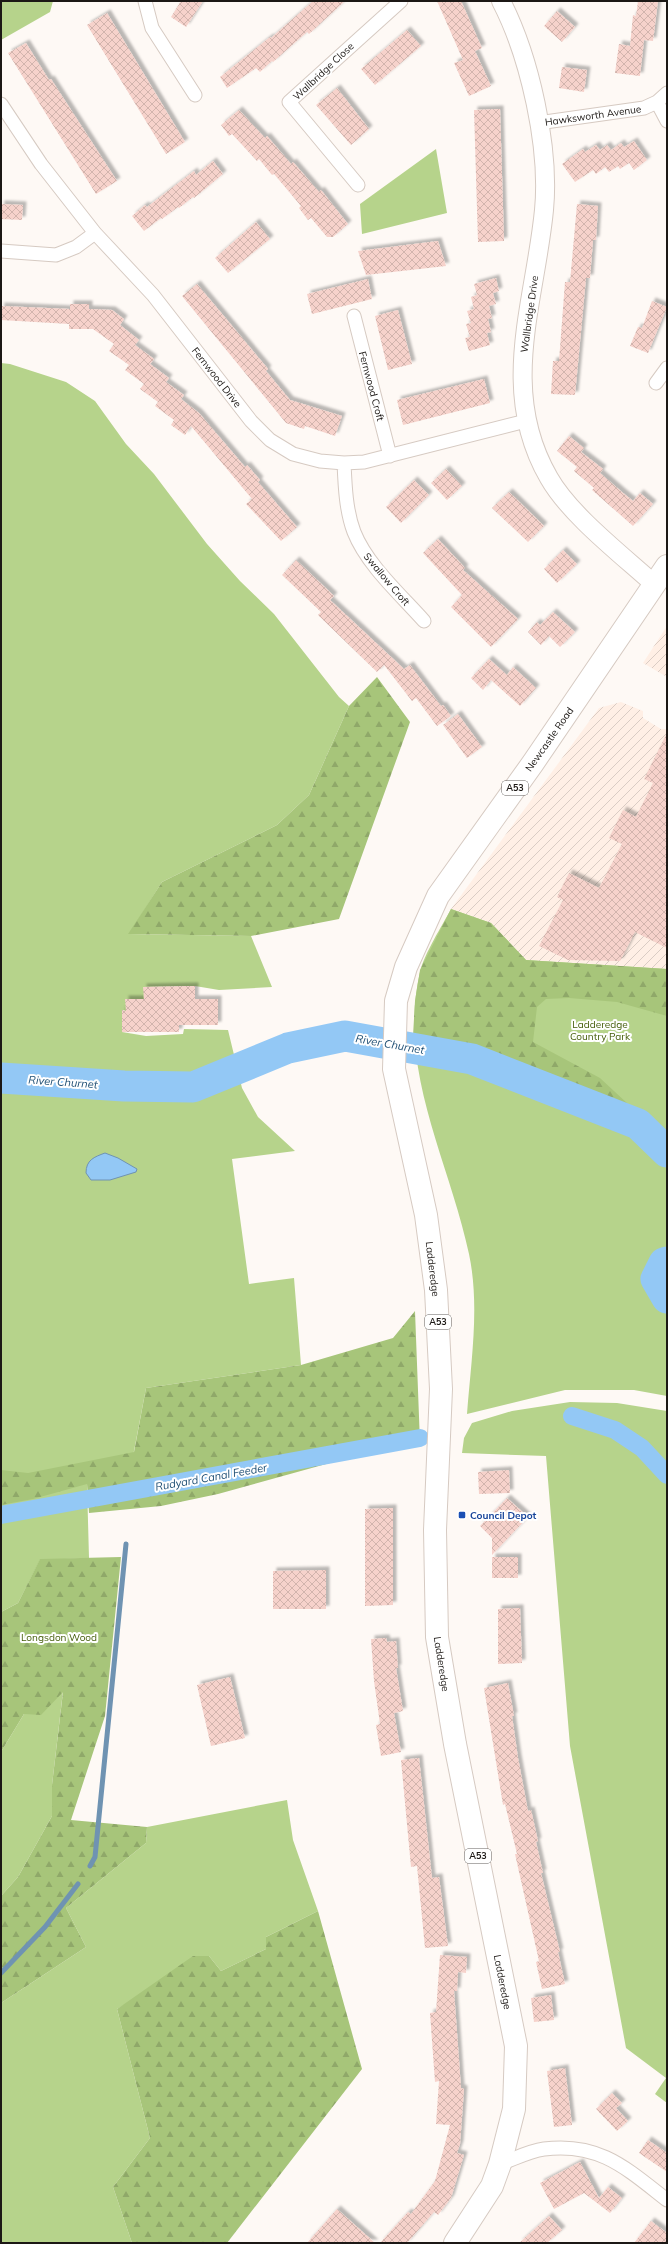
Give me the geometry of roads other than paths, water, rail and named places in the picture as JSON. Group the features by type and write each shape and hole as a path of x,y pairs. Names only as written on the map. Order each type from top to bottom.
{"highway":[{"name":"Newcastle Road","path":"394,1069 396,1001 406,968 438,896 533,763 667,566"},
{"name":"Ladderedge","path":"394,1069 426,1215 436,1290 441,1389 435,1530 437,1637 455,1744 516,2046 514,2109 500,2164 492,2186 460,2241"}],"street":[{"path":"145,1 152,28 195,95"},
{"name":"Wallbridge Close","path":"358,185 289,102 401,1"},
{"name":"Wallbridge Drive","path":"501,1 517,39 530,79 545,170 544,209 521,367 526,421 540,460 549,478 565,501 655,585"},
{"name":"Hawksworth Avenue","path":"538,123 628,112 644,108 657,102 667,93"},
{"path":"657,102 667,121"},
{"name":"Fernwood Drive","path":"1,104 41,164 95,234 153,296 251,421 270,440 293,454 320,461 344,463 364,462 526,421"},
{"path":"1,251 56,255 76,247 95,234"},
{"name":"Fernwood Croft","path":"354,316 390,456"},
{"path":"656,383 667,368"},
{"name":"Swallow Croft","path":"344,463 350,516 360,545 368,558 424,621"},
{"path":"500,2164 543,2149 588,2149 621,2165 667,2200"}],"water":[{"path":"105,1153 118,1158 137,1169 136,1172 110,1180 91,1180 86,1173 87,1165 94,1158"}],"waterway":[{"name":"River Churnet","path":"1,1078 124,1086 193,1087 288,1048 345,1036 472,1059 638,1124 667,1152"},
{"name":"River Churnet","path":"667,1262 664,1263 656,1279 667,1298"},
{"name":"Rudyard Canal Feeder","path":"572,1416 615,1430 642,1448 667,1475"},
{"name":"Rudyard Canal Feeder","path":"1,1515 420,1438"},
{"path":"90,1866 95,1857 126,1544"},
{"path":"1,1973 45,1927 78,1884"}],"place":[{"name":"Council Depot","path":"462,1515"}],"park label":[{"name":"Ladderedge Country Park","path":"600,1030"},
{"name":"Longsdon Wood","path":"59,1637"}]}
